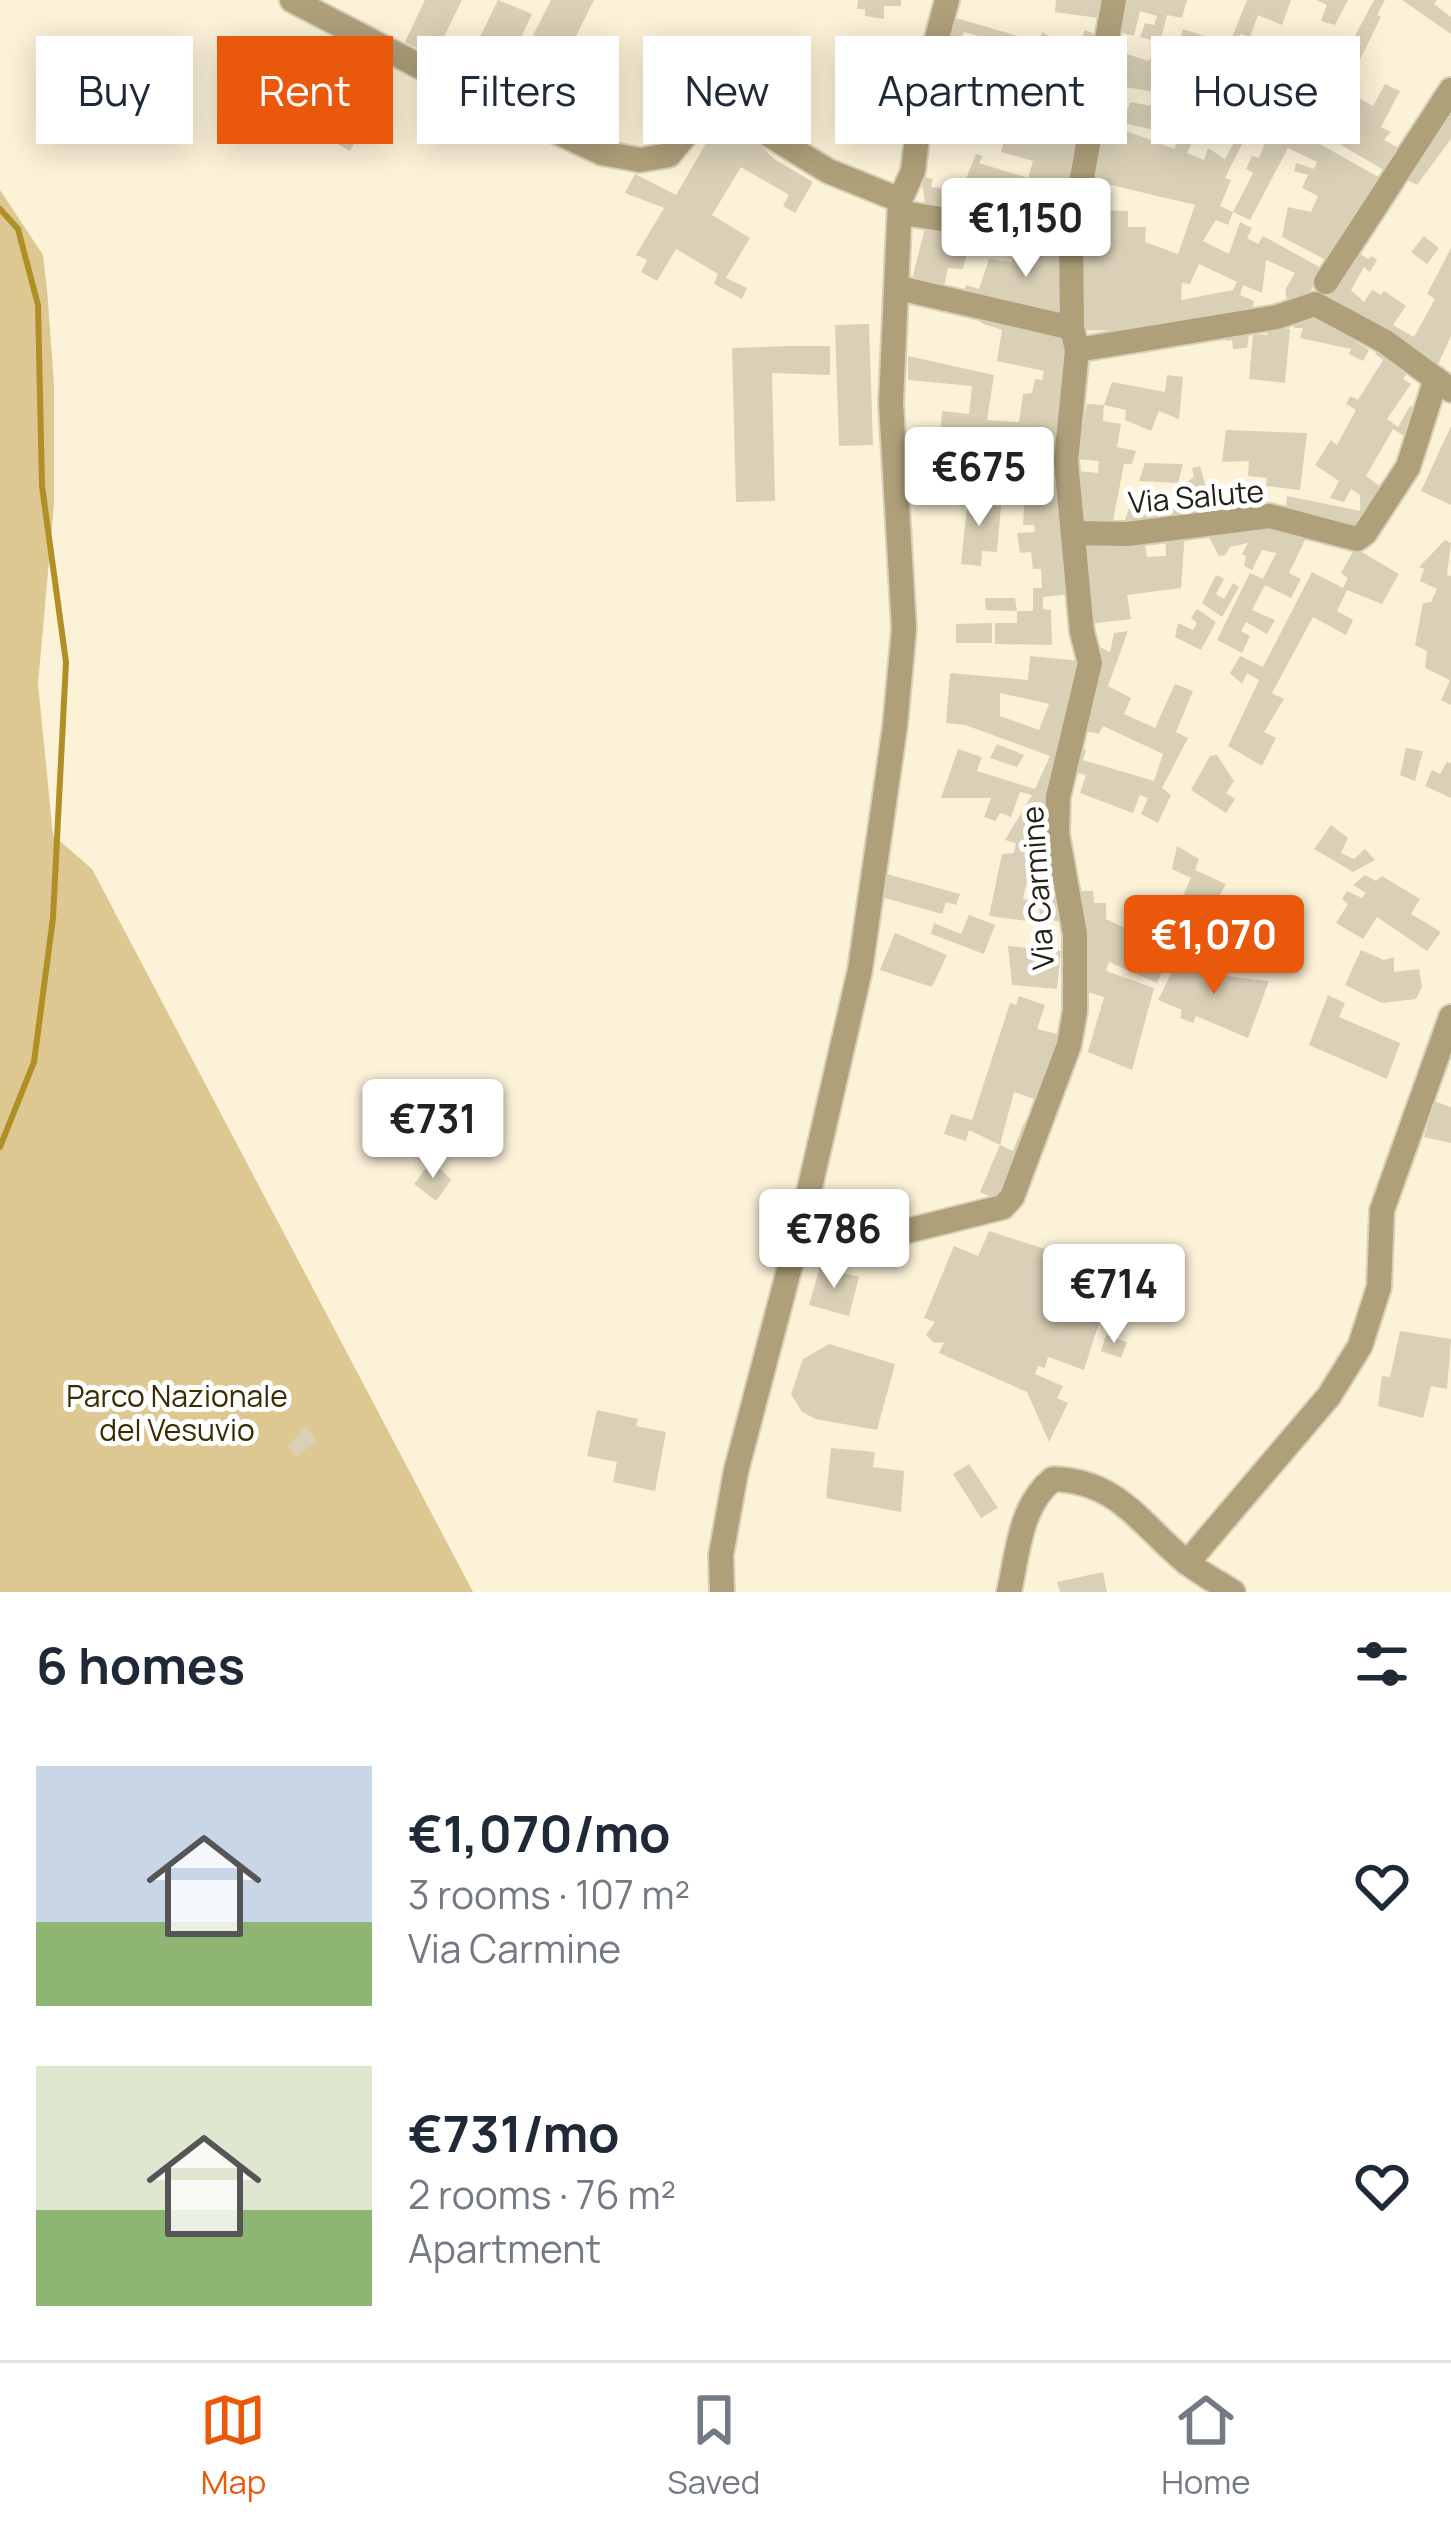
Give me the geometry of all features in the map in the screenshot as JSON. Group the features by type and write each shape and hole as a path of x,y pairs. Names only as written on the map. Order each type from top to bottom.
{"street":[{"path":"292,0 602,153 640,160 669,155 705,111 722,106 828,171 902,207 1071,239"},
{"path":"722,1592 721,1555 736,1471 804,1213 860,970 904,629 891,404 902,207 913,171 922,95 946,0"},
{"name":"Via Carmine","path":"804,1213 887,1236 906,1235 1003,1207 1012,1197 1069,1046 1075,1010 1075,934 1057,834 1058,797 1090,663 1082,632 1066,461 1075,339 1071,239 1114,0"},
{"path":"1326,282 1451,91"},
{"path":"899,288 1075,339 1277,317 1315,304 1384,341 1444,384"},
{"name":"Via Salute","path":"1073,533 1127,534 1270,516 1357,538 1408,467 1444,384"},
{"path":"1187,1563 1329,1396 1360,1346 1378,1287 1382,1210 1451,1017"},
{"path":"1009,1592 1028,1510 1035,1493 1053,1479 1083,1480 1117,1497 1187,1563 1233,1592"}],"green space":[{"name":"Parco Nazionale del Vesuvio","path":"0,190 43,255 47,289 54,385 54,504 38,684 53,835 92,869 473,1592 0,1592"}],"building":[{"path":"425,0 462,0 444,36 417,36 417,48 405,42"},
{"path":"498,0 532,14 522,36 481,36"},
{"path":"551,0 594,0 576,36 533,36"},
{"path":"858,0 901,0 901,6 884,6 884,19 865,16 865,9 857,9"},
{"path":"1056,0 1109,0 1106,19 1055,12"},
{"path":"1119,0 1187,0 1182,18 1167,15 1162,36 1140,37 1145,23 1154,25 1157,16 1140,11 1134,36 1110,30"},
{"path":"1247,0 1291,0 1282,25 1258,15 1250,36 1233,36"},
{"path":"1316,0 1348,0 1335,25 1321,21 1327,5"},
{"path":"1374,0 1385,0 1360,60 1360,36 1355,36"},
{"path":"1402,0 1437,0 1434,4 1451,17 1451,34"},
{"path":"952,17 1018,36 964,32 947,36"},
{"path":"1127,54 1151,59 1151,91 1127,87"},
{"path":"1385,84 1400,91 1381,127 1391,132 1384,140 1403,150 1389,173 1339,144 1360,144 1360,99 1373,106"},
{"path":"1130,102 1151,106 1151,129 1127,124"},
{"path":"1451,102 1451,139 1417,185 1398,176"},
{"path":"1127,131 1151,144 1175,149 1176,144 1191,144 1187,153 1204,160 1208,148 1225,159 1233,144 1242,144 1225,178 1231,180 1220,206 1233,212 1228,225 1216,220 1203,241 1229,254 1240,222 1252,228 1247,238 1258,244 1263,236 1323,269 1300,309 1289,310 1285,290 1295,273 1266,260 1262,293 1243,285 1240,295 1254,301 1247,348 1233,349 1232,340 1226,341 1224,318 1136,331 1079,330 1082,210 1128,211 1128,227 1146,227 1145,242 1178,254 1195,205 1082,178 1089,144 1127,144","holes":["1199,264 1237,282 1233,290 1181,300 1182,283 1190,284"]},
{"path":"706,144 760,144 774,159 813,182 795,213 783,206 789,195 741,167 712,215 750,238 726,278 747,288 742,299 714,284 718,274 676,249 657,281 641,272 647,260 636,255 664,208 625,193 635,174 676,195"},
{"path":"1003,144 1078,144 1067,233 1046,227 1047,209 1027,203 1021,223 1011,222 1015,209 999,204 994,222 926,210 921,176 933,179 931,187 961,191 976,154 983,156 979,163 1028,178 1033,161 1001,152"},
{"path":"1265,144 1320,144 1382,179 1330,262 1282,237 1288,207 1311,212 1318,196 1302,188 1308,175 1294,171 1296,163 1314,169 1317,162 1288,148 1250,220 1233,212 1253,173 1246,169 1252,156 1259,158"},
{"path":"925,228 970,239 963,269 948,268 944,287 912,279"},
{"path":"1018,233 1064,245 1065,323 962,298 966,285 979,289 989,259 1012,262"},
{"path":"1424,236 1439,248 1427,264 1411,252"},
{"path":"1451,248 1451,336 1434,373 1322,296 1353,249 1368,259 1372,256 1377,260 1370,272 1364,267 1351,290 1364,302 1372,290 1381,295 1384,291 1406,306 1393,325 1414,337 1435,299 1427,294"},
{"path":"982,314 1066,337 1057,439 1016,442 1016,450 1059,449 1071,594 1043,597 1043,609 1051,610 1052,645 995,644 995,623 1017,623 1017,611 1033,611 1033,588 1042,588 1041,569 1033,569 1031,552 1020,553 1017,533 1035,532 1034,525 1023,525 1026,478 980,479 982,443 940,441 942,411 969,414 972,386 908,380 908,356 994,375 987,420 1019,422 1023,394 1032,393 1035,379 1042,380 1044,371 997,361 1002,330 981,323"},
{"path":"1295,319 1359,328 1354,341 1369,350 1363,361 1349,354 1351,349 1300,338 1303,328 1294,328"},
{"path":"869,324 873,445 839,446 835,325"},
{"path":"1269,327 1290,329 1285,383 1249,379 1253,334 1267,335"},
{"path":"830,346 830,375 772,373 775,501 736,502 732,348"},
{"path":"1378,350 1409,371 1403,379 1411,384 1387,419 1398,427 1410,406 1418,410 1407,438 1393,429 1366,476 1385,490 1361,530 1285,517 1287,496 1360,511 1360,495 1351,489 1344,502 1330,498 1339,481 1315,465 1331,440 1337,445 1356,410 1346,404 1350,396 1358,400 1383,360 1375,354"},
{"path":"1167,375 1183,377 1179,419 1159,411 1151,431 1125,420 1126,410 1104,405 1112,382 1165,392"},
{"path":"1087,404 1104,405 1103,421 1121,424 1117,447 1136,451 1132,464 1124,464 1112,526 1080,527 1077,471 1098,473 1099,461 1077,459"},
{"path":"1451,426 1451,505 1421,491"},
{"path":"1226,430 1307,433 1300,490 1266,486 1267,478 1248,476 1249,461 1222,462"},
{"path":"1145,463 1183,464 1178,483 1139,481"},
{"path":"1200,466 1209,498 1265,488 1267,513 1186,521 1184,484 1194,477 1192,468"},
{"path":"959,492 979,494 978,503 1001,506 997,552 982,551 981,566 961,564 967,506 958,505"},
{"path":"1131,503 1179,504 1182,523 1122,528"},
{"path":"1247,522 1305,530 1305,540 1289,573 1301,579 1291,598 1265,585 1252,610 1275,620 1267,634 1246,622 1241,631 1250,636 1242,653 1217,640 1250,573 1263,579 1276,553 1262,550 1252,570 1244,566 1246,556 1242,554 1248,543 1230,547 1219,556 1204,528"},
{"path":"1185,532 1181,588 1127,595 1131,619 1088,624 1078,542 1144,537 1147,557 1166,556 1165,535"},
{"path":"1445,540 1451,543 1447,575 1451,576 1451,705 1441,700 1450,680 1425,668 1427,651 1415,645 1423,603 1431,602 1437,589 1420,581 1424,569 1419,567"},
{"path":"1355,548 1399,574 1382,604 1347,590 1337,611 1353,620 1346,635 1313,617 1272,693 1284,699 1264,732 1276,738 1262,766 1228,746 1259,680 1247,673 1242,684 1230,673 1240,656 1263,667 1312,572 1343,588 1348,578 1341,573"},
{"path":"1216,575 1224,579 1216,594 1224,599 1233,583 1239,587 1222,617 1202,603"},
{"path":"985,598 1015,598 1017,611 986,610"},
{"path":"1197,609 1216,622 1201,650 1175,637 1178,623 1193,630 1197,623 1191,618"},
{"path":"992,623 992,643 956,643 956,624"},
{"path":"1128,631 1108,686 1131,698 1124,714 1155,728 1175,684 1193,691 1176,732 1188,738 1162,788 1171,795 1158,823 1141,814 1148,798 1140,795 1133,813 1080,793 1086,775 1071,772 1077,748 1086,750 1083,760 1154,781 1163,754 1103,726 1099,734 1084,731 1093,644 1110,652 1114,633"},
{"path":"1030,656 1082,661 1055,777 1069,925 1040,916 1039,905 1052,891 1048,882 1026,885 1023,899 1036,902 1034,922 989,916 1002,854 1014,853 1016,843 1005,840 1032,795 1020,792 1011,817 1000,813 995,821 984,817 991,798 941,798 958,749 982,757 977,771 1035,789 1050,756 965,725 946,723 950,673 1028,680","holes":["1000,693 1049,704 1039,730 1000,716"]},
{"path":"997,744 1024,755 1017,767 990,758"},
{"path":"1406,748 1423,751 1415,781 1400,775"},
{"path":"1217,755 1234,781 1226,793 1235,799 1226,813 1191,790 1210,756"},
{"path":"1451,763 1451,798 1425,786 1432,770 1440,774"},
{"path":"1331,825 1348,838 1341,853 1354,859 1365,849 1375,860 1353,872 1314,849"},
{"path":"1177,846 1199,859 1195,870 1226,884 1206,921 1198,918 1192,930 1183,926 1172,949 1142,936 1154,907 1174,916 1191,878 1172,869"},
{"path":"883,873 960,894 956,905 946,902 942,914 878,896"},
{"path":"1365,875 1376,881 1382,876 1420,899 1411,914 1441,932 1427,951 1377,917 1363,939 1336,923 1348,904 1342,899 1347,891 1362,898 1366,893 1353,885"},
{"path":"1076,891 1093,891 1094,903 1106,903 1106,919 1142,936 1138,947 1153,953 1148,964 1163,969 1157,983 1109,962 1106,971 1154,988 1132,1070 1088,1052 1104,997 1081,990"},
{"path":"969,915 995,925 984,954 931,934 934,923 961,934"},
{"path":"1192,930 1225,944 1220,958 1210,963 1183,952"},
{"path":"895,933 947,955 932,987 880,970"},
{"path":"1008,946 1061,951 1057,989 1012,985"},
{"path":"1361,950 1384,960 1394,957 1394,972 1419,969 1422,987 1416,999 1382,1003 1345,985"},
{"path":"1179,958 1224,976 1269,981 1248,1038 1196,1016 1193,1023 1180,1018 1182,1010 1158,1000"},
{"path":"1328,995 1345,1003 1339,1017 1400,1043 1387,1079 1309,1045"},
{"path":"1019,996 1045,1005 1037,1029 1062,1035 1040,1101 1014,1092 1000,1145 969,1130 966,1141 944,1134 951,1114 972,1120 1010,1003 1016,1005"},
{"path":"1434,1101 1451,1107 1451,1143 1424,1137"},
{"path":"1024,1123 1036,1129 1004,1202 980,1192 1000,1145 1013,1151"},
{"path":"432,1160 451,1180 436,1201 414,1184"},
{"path":"989,1231 1115,1272 1084,1370 1048,1357 1045,1368 1038,1366 1035,1374 1063,1386 1057,1398 1068,1403 1049,1442 1027,1392 939,1353 944,1342 934,1343 926,1335 935,1322 924,1318 954,1246 978,1256"},
{"path":"820,1267 859,1277 849,1316 809,1305"},
{"path":"1400,1331 1451,1339 1447,1389 1431,1386 1423,1418 1378,1406 1382,1376 1390,1377"},
{"path":"1106,1335 1127,1342 1121,1358 1101,1351"},
{"path":"829,1344 895,1364 877,1430 816,1419 802,1412 791,1394 803,1359"},
{"path":"597,1410 638,1419 636,1426 666,1432 655,1491 613,1482 617,1462 587,1456"},
{"path":"306,1426 317,1442 296,1456 288,1446"},
{"path":"831,1448 875,1452 873,1467 904,1471 901,1512 826,1498"},
{"path":"969,1464 998,1508 981,1518 953,1474"},
{"path":"1103,1572 1107,1592 1060,1592 1057,1582"}],"waterway":[{"path":"0,209 18,229 38,305 42,486 66,662 53,918 34,1062 0,1147"}]}
